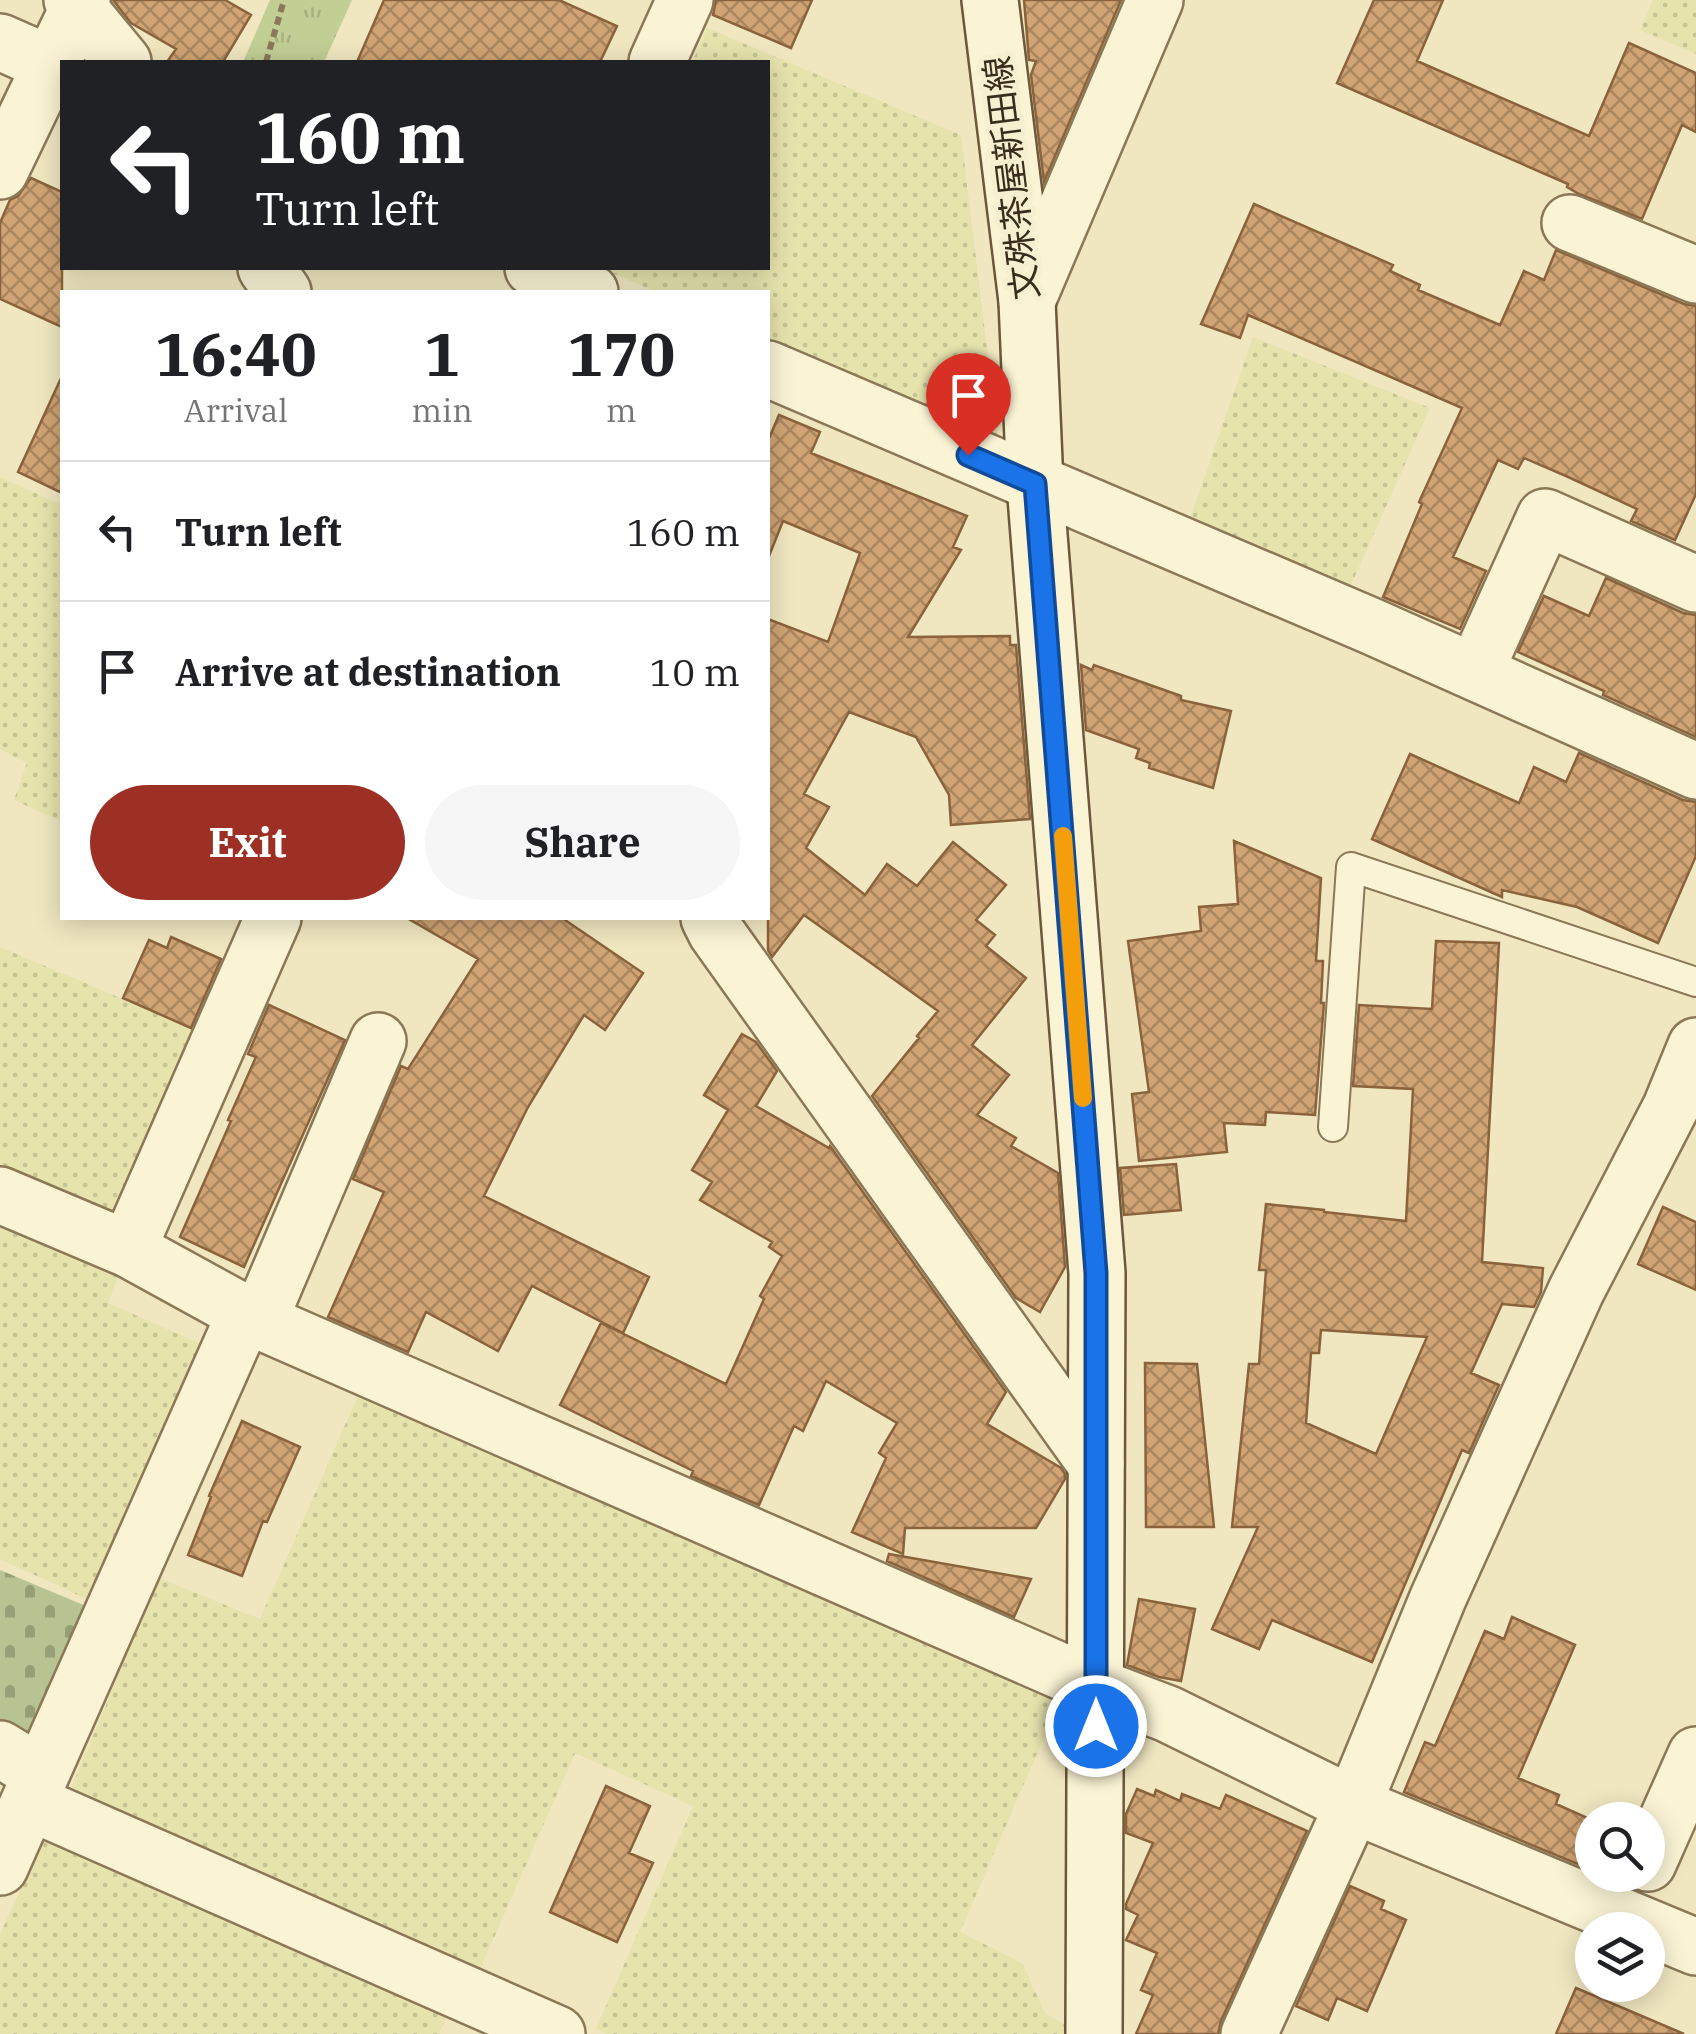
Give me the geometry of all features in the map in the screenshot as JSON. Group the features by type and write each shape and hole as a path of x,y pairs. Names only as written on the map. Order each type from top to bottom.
{"street":[{"path":"658,60 684,0"},
{"name":"文殊茶屋新田線","path":"990,0 1027,301 1035,484 1096,1273 1094,2034"},
{"path":"1027,301 1155,0"},
{"path":"0,171 78,3 121,60"},
{"path":"0,42 52,64"},
{"path":"1570,224 1696,275"},
{"path":"770,370 1696,770"},
{"path":"1476,672 1546,517 1696,584"},
{"path":"128,1249 272,920"},
{"path":"711,920 1096,1464"},
{"path":"0,1866 23,1775 252,1318 378,1040"},
{"path":"1249,2034 1576,1291 1684,1112 1696,1046"},
{"path":"0,1195 128,1249 252,1318 1097,1688 1168,1714 1353,1805 1633,1896 1696,1948"},
{"path":"1665,1825 1696,1755"},
{"path":"23,1775 556,2034"}],"lane":[{"path":"1333,1127 1351,867 1696,982"}],"path":[{"path":"267,60 284,0"}],"shaded area":[{"path":"1653,0 1696,0 1696,54 1640,30"},
{"path":"707,28 961,135 998,440 770,342 770,290 651,290 604,270 770,270 770,60 693,60"},
{"path":"1253,337 1430,408 1347,594 1188,525"},
{"path":"0,477 60,504 60,821 14,800 27,763 0,749"},
{"path":"0,947 203,1033 110,1228 0,1177"},
{"path":"0,1224 118,1277 108,1303 210,1348 91,1601 0,1559"},
{"path":"363,1384 1062,1696 960,1932 1022,1963 1045,2013 1068,2027 1068,2034 607,2034 596,2029 693,1806 575,1753 478,1974 69,1793 159,1578 260,1619"},
{"path":"48,1831 449,2011 439,2034 0,2034 0,1934"}],"green space":[{"path":"270,0 352,0 325,60 244,60"},
{"path":"0,1570 93,1609 26,1741 0,1724"}],"building":[{"path":"113,0 225,0 251,15 224,60 168,60 176,49 131,23"},
{"path":"384,0 559,0 617,26 601,60 358,60"},
{"path":"716,0 812,0 791,48 713,15"},
{"path":"1024,0 1121,0 1044,182 1031,75 1036,61 1029,60"},
{"path":"1374,0 1443,0 1417,61 1589,136 1629,43 1696,73 1696,132 1682,125 1642,219 1579,194 1568,184 1337,83"},
{"path":"31,178 60,191 60,326 0,299 0,223 10,200 18,196"},
{"path":"1254,204 1393,265 1390,271 1420,285 1418,290 1500,325 1524,271 1544,280 1556,250 1696,306 1696,494 1675,540 1631,521 1637,509 1566,476 1524,458 1518,469 1498,460 1453,557 1486,571 1460,629 1383,597 1422,504 1419,502 1462,408 1248,315 1240,338 1201,324"},
{"path":"60,380 60,492 18,472"},
{"path":"779,415 820,432 811,453 967,516 953,547 961,550 908,637 1010,636 1010,645 1016,645 1030,819 951,825 949,795 916,737 849,712 804,794 829,807 806,848 865,895 887,864 917,886 953,842 1006,885 976,920 995,935 986,946 1026,978 972,1045 1009,1075 977,1115 1016,1138 1011,1146 1058,1173 1065,1267 1040,1312 1016,1298 872,1096 938,1011 804,915 772,957 768,950 770,620 828,642 860,553 783,521 770,554 770,436"},
{"path":"1606,578 1683,613 1696,615 1696,737 1518,652 1544,596 1589,616"},
{"path":"1081,665 1092,670 1094,665 1181,696 1181,700 1231,711 1213,788 1149,768 1150,763 1136,758 1139,749 1086,730"},
{"path":"1579,753 1683,800 1696,802 1696,856 1658,943 1577,907 1502,890 1502,897 1372,839 1410,754 1519,803 1534,767 1566,782"},
{"path":"1234,841 1321,878 1316,961 1323,961 1324,1003 1315,1115 1266,1112 1265,1125 1224,1123 1227,1152 1139,1161 1132,1094 1149,1092 1128,941 1201,931 1199,907 1238,904"},
{"path":"410,920 565,920 643,973 605,1030 584,1015 528,1107 484,1196 649,1277 623,1333 532,1286 498,1351 426,1312 408,1352 328,1317 384,1192 353,1179 401,1066 408,1069 478,959"},
{"path":"171,937 221,959 191,1028 123,998 149,940 167,948"},
{"path":"1436,941 1499,943 1482,1262 1543,1268 1541,1292 1534,1307 1502,1304 1471,1373 1499,1385 1469,1453 1462,1450 1372,1662 1272,1620 1259,1649 1212,1629 1258,1527 1232,1527 1249,1364 1259,1364 1266,1270 1259,1270 1266,1204 1406,1221 1413,1089 1353,1086 1359,1005 1432,1009","holes":["1321,1330 1427,1337 1376,1454 1306,1423 1311,1353 1319,1353"]},
{"path":"269,1005 345,1040 244,1267 180,1237 256,1057 248,1054"},
{"path":"742,1034 756,1042 777,1071 756,1106 830,1146 1006,1392 987,1424 1065,1474 1036,1528 905,1528 903,1554 852,1532 886,1458 879,1453 897,1423 826,1381 803,1431 794,1426 759,1505 691,1476 693,1471 560,1405 601,1323 726,1384 764,1299 760,1296 782,1256 769,1247 772,1242 700,1200 712,1182 692,1170 728,1110 704,1095"},
{"path":"1176,1164 1181,1210 1124,1215 1120,1168"},
{"path":"1663,1207 1696,1222 1696,1290 1638,1264"},
{"path":"1145,1363 1197,1364 1214,1527 1146,1527"},
{"path":"242,1421 300,1447 267,1522 263,1521 242,1576 188,1555"},
{"path":"889,1554 1031,1579 1014,1617 887,1561"},
{"path":"1139,1599 1195,1609 1181,1681 1127,1665"},
{"path":"1512,1617 1575,1645 1518,1778 1559,1795 1556,1804 1575,1812 1575,1863 1404,1792 1425,1742 1435,1746 1485,1631 1504,1639"},
{"path":"606,1786 650,1806 629,1853 653,1863 617,1942 550,1912"},
{"path":"1137,1789 1154,1796 1156,1790 1180,1801 1182,1794 1220,1809 1226,1795 1307,1831 1218,2034 1136,2034 1153,1995 1141,1990 1157,1953 1126,1940 1138,1915 1126,1909 1126,1904 1153,1843 1126,1833 1126,1814"},
{"path":"1350,1886 1384,1901 1381,1909 1406,1920 1367,2011 1337,1998 1328,2020 1296,2006"},
{"path":"1575,1990 1575,2002 1609,2002 1684,2034 1556,2034"}],"slow traffic":[{"path":"1063,836 1083,1098"}],"route":[{"path":"968,455 1035,484 1096,1273 1096,1726"}]}
